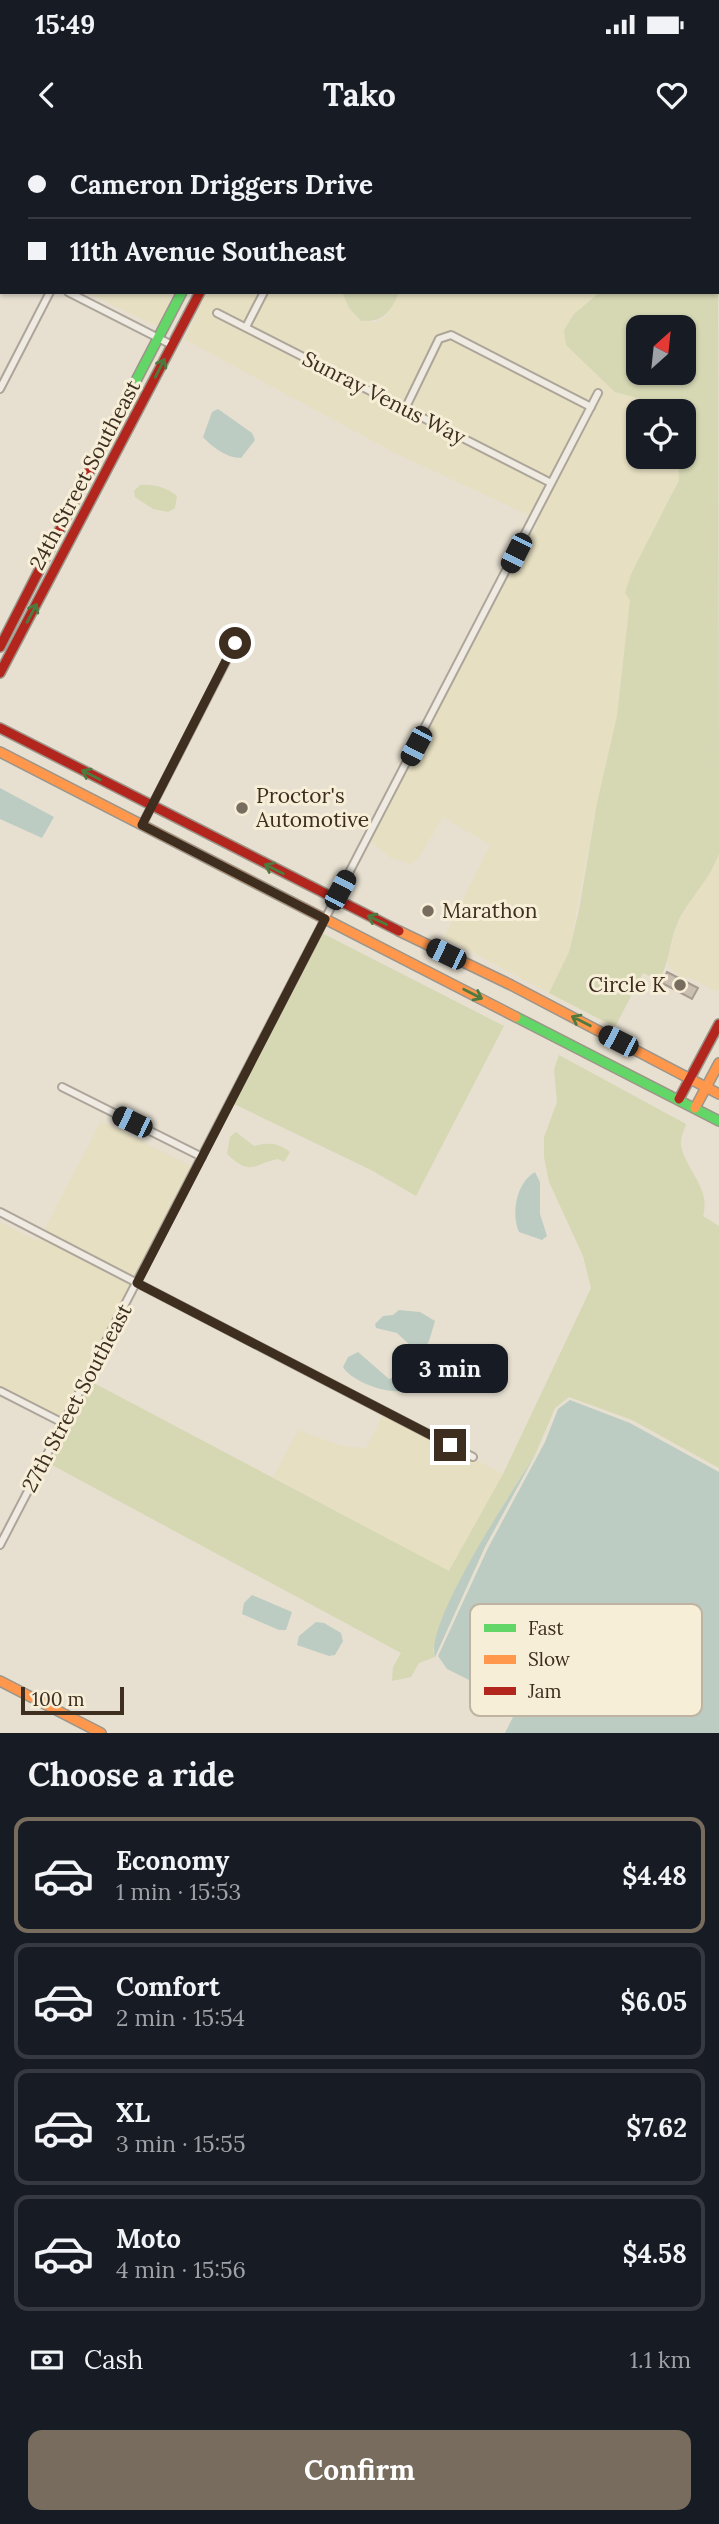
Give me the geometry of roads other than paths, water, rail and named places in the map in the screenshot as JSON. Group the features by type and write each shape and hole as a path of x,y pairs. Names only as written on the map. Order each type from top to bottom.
{"main road":[{"name":"24th Street Southeast","path":"0,648 181,294"},
{"name":"24th Street Southeast","path":"0,673 199,294"},
{"path":"0,727 335,900 511,985 719,1094"},
{"path":"0,752 719,1121"},
{"path":"679,1099 719,1024"},
{"path":"695,1108 719,1063"},
{"path":"0,1681 101,1733"}],"street":[{"path":"0,389 49,294"},
{"path":"72,294 172,345"},
{"path":"246,327 263,294"},
{"name":"Sunray Venus Way","path":"217,313 551,484"},
{"path":"405,408 439,339 450,335 591,407"},
{"name":"27th Street Southeast","path":"0,1545 598,393"},
{"path":"142,825 235,643"},
{"path":"62,1087 202,1157"},
{"path":"0,1212 473,1457"},
{"path":"0,1391 63,1423"}],"place":[{"name":"Proctor's Automotive","path":"242,808"},
{"name":"Marathon","path":"428,911"},
{"name":"Circle K","path":"680,985"}]}
